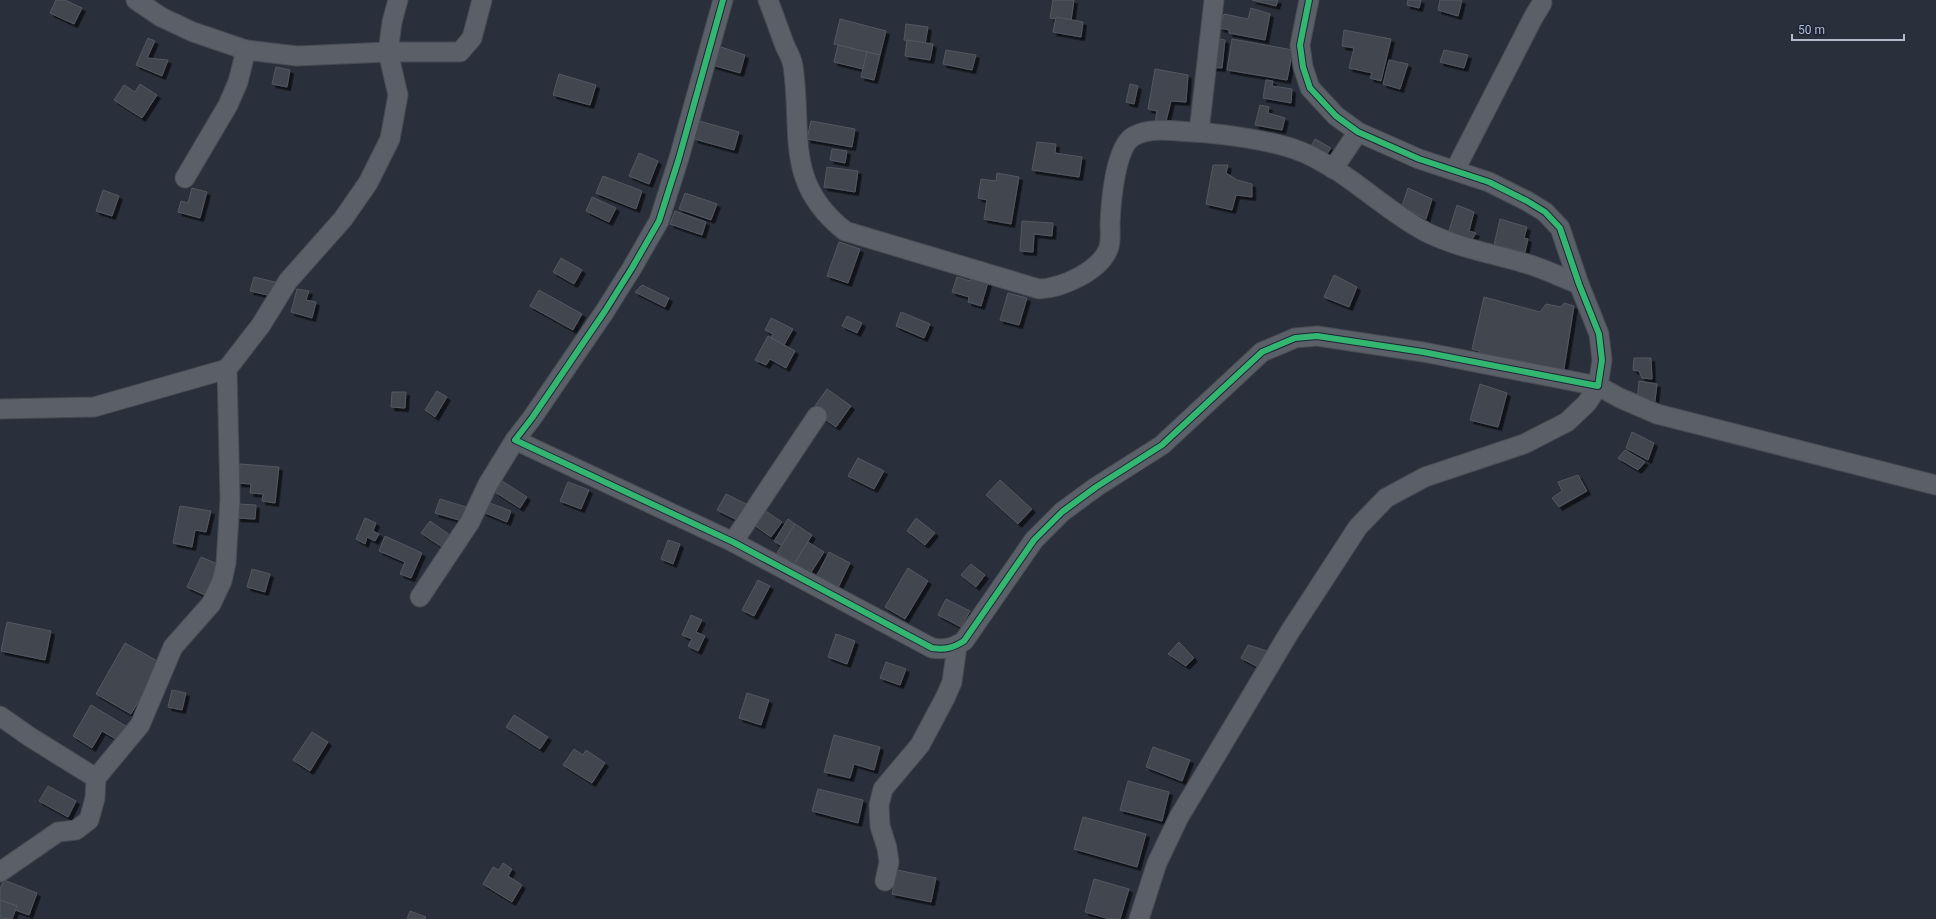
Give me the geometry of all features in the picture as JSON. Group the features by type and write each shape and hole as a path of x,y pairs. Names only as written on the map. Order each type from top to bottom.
{"street":[{"path":"136,0 161,17 193,32 246,50 297,56 388,52 460,52 472,38 482,0"},
{"path":"0,409 94,407 226,369 261,325 288,281 343,219 368,183 390,138 398,95 388,52 392,22 398,0"},
{"path":"420,597 466,527 488,484 515,440 532,418 605,311 659,221 679,158 723,0"},
{"path":"768,0 793,64 797,142 802,173 814,198 830,220 844,231 861,237 1039,289 1053,288 1077,278 1103,258 1109,246 1111,203 1118,162 1122,150 1128,141 1133,136 1144,132 1161,130 1199,132 1264,142 1302,152 1333,169 1426,232 1461,246 1523,262 1579,284"},
{"path":"1199,132 1214,0"},
{"path":"1139,919 1156,863 1179,817 1289,633 1358,527 1386,498 1425,477 1524,444 1567,422 1587,403 1598,386 1602,360 1599,334 1579,284 1560,228 1545,212 1489,182 1460,159 1419,159 1358,132 1336,116 1310,88 1303,67 1300,45 1309,0"},
{"path":"1460,159 1540,1"},
{"path":"185,178 228,105 238,82 246,50"},
{"path":"1333,169 1358,132"},
{"path":"515,440 733,542 932,648 947,649 957,646 964,641 1034,540 1062,512 1162,445 1262,352 1295,338 1317,336 1423,352 1598,386 1620,398 1657,414 1936,485"},
{"path":"0,872 58,832 76,830 89,820 95,798 96,778 140,725 173,647 211,604 222,581 226,563 230,500 226,369"},
{"path":"733,542 817,416"},
{"path":"885,882 889,862 887,848 880,826 879,805 883,789 920,745 952,682 957,646"},
{"path":"0,716 30,738 96,778"}],"building":[{"path":"56,0 65,0 82,8 74,24 50,13"},
{"path":"1053,0 1074,0 1071,21 1050,18"},
{"path":"1252,0 1278,0 1276,6"},
{"path":"1408,0 1421,0 1419,8 1407,5"},
{"path":"1440,0 1462,0 1458,16 1438,10"},
{"path":"1251,8 1270,14 1265,40 1229,33 1229,30 1220,28 1224,14 1248,19"},
{"path":"1056,17 1083,22 1081,37 1053,32"},
{"path":"840,19 886,31 880,55 834,44"},
{"path":"906,24 928,27 925,44 904,40"},
{"path":"1344,30 1391,39 1381,81 1370,78 1372,73 1349,68 1354,48 1342,46"},
{"path":"1213,37 1225,40 1222,68 1209,67"},
{"path":"148,38 155,41 147,58 168,60 162,76 136,65"},
{"path":"1232,39 1293,50 1287,80 1227,70"},
{"path":"907,40 933,44 930,60 905,56"},
{"path":"838,45 867,52 863,69 834,62"},
{"path":"718,46 745,55 740,73 712,65"},
{"path":"946,50 976,55 972,70 943,64"},
{"path":"1444,50 1468,55 1464,68 1440,62"},
{"path":"867,52 880,55 874,80 861,77"},
{"path":"1389,60 1408,64 1400,89 1383,84"},
{"path":"276,67 290,70 287,87 272,84"},
{"path":"1155,69 1188,75 1186,102 1171,101 1165,125 1155,123 1157,111 1148,109"},
{"path":"559,74 596,85 590,105 553,95"},
{"path":"1266,80 1273,81 1272,86 1292,89 1291,103 1263,98"},
{"path":"140,84 157,95 142,118 114,100 124,85 135,92"},
{"path":"1130,84 1138,86 1134,104 1126,102"},
{"path":"1260,105 1269,107 1268,113 1285,118 1282,130 1255,125"},
{"path":"699,121 739,132 734,150 694,139"},
{"path":"811,121 855,129 852,147 807,139"},
{"path":"1315,139 1331,148 1324,158 1308,152"},
{"path":"1037,142 1056,144 1055,153 1082,157 1079,177 1032,170"},
{"path":"832,149 847,151 845,163 830,160"},
{"path":"639,153 658,161 649,184 629,176"},
{"path":"1213,165 1228,165 1226,173 1237,180 1252,184 1252,197 1236,195 1232,210 1206,204"},
{"path":"827,167 858,171 855,192 824,187"},
{"path":"997,173 1019,177 1011,224 984,219 987,200 978,198 981,179 996,181"},
{"path":"603,176 642,191 636,209 596,193"},
{"path":"192,188 207,192 200,218 178,212 181,201 188,203"},
{"path":"1408,188 1432,199 1426,219 1402,206"},
{"path":"103,190 119,196 112,216 96,211"},
{"path":"685,193 717,204 711,220 679,209"},
{"path":"592,197 616,208 609,222 586,211"},
{"path":"1457,205 1474,212 1469,231 1476,233 1471,241 1448,234"},
{"path":"675,211 706,222 702,235 670,224"},
{"path":"1500,219 1527,227 1524,238 1528,239 1525,252 1494,245"},
{"path":"1022,221 1053,223 1052,236 1034,234 1033,252 1020,251"},
{"path":"839,242 860,249 848,283 827,276"},
{"path":"561,258 582,270 574,284 553,272"},
{"path":"972,274 989,279 981,306 968,302 969,297 952,292 957,277 970,281"},
{"path":"1334,275 1357,287 1349,307 1324,297"},
{"path":"254,277 279,283 276,297 250,291"},
{"path":"642,285 669,298 665,307 635,292"},
{"path":"297,289 309,291 306,300 316,302 312,318 291,312"},
{"path":"539,290 582,314 573,330 530,306"},
{"path":"1008,293 1027,298 1019,325 1000,320"},
{"path":"1484,297 1540,312 1546,304 1561,307 1564,303 1574,306 1563,375 1481,360 1479,351 1472,349"},
{"path":"901,312 930,324 924,338 896,326"},
{"path":"847,316 862,323 857,333 842,326"},
{"path":"771,318 793,329 784,345 771,338 773,334 765,330"},
{"path":"768,336 795,351 786,368 770,359 766,365 755,360"},
{"path":"1634,358 1651,358 1652,379 1642,378 1639,371 1633,370"},
{"path":"1639,381 1657,384 1654,409 1637,402"},
{"path":"1480,384 1507,393 1498,427 1470,420"},
{"path":"827,389 851,406 836,427 812,410"},
{"path":"437,391 447,397 435,417 425,410"},
{"path":"392,392 406,392 405,408 391,407"},
{"path":"1632,432 1654,443 1648,460 1626,448"},
{"path":"1625,450 1645,462 1638,470 1618,458"},
{"path":"858,458 884,471 874,489 848,476"},
{"path":"240,464 279,467 275,503 262,501 263,494 250,493 251,484 238,483"},
{"path":"1578,475 1587,491 1559,507 1552,498 1562,491 1558,482"},
{"path":"1000,480 1032,509 1018,524 986,495"},
{"path":"502,481 527,497 520,508 495,492"},
{"path":"568,482 589,490 581,509 560,501"},
{"path":"726,494 748,505 739,521 717,510"},
{"path":"440,499 466,507 462,521 435,513"},
{"path":"487,502 511,511 507,522 483,512"},
{"path":"238,504 256,505 255,519 237,518"},
{"path":"180,506 211,511 206,532 195,530 192,547 173,543"},
{"path":"761,508 782,522 771,537 751,523"},
{"path":"365,518 376,523 373,531 379,534 375,541 367,537 365,544 356,539"},
{"path":"916,518 935,533 925,545 907,531"},
{"path":"788,519 795,524 782,546 774,541"},
{"path":"430,521 450,535 442,547 421,533"},
{"path":"795,524 812,535 794,564 777,553"},
{"path":"385,536 422,553 411,578 400,574 405,562 379,551"},
{"path":"668,540 680,544 673,564 661,559"},
{"path":"808,542 824,552 810,574 794,564"},
{"path":"829,552 850,563 836,592 814,581"},
{"path":"201,557 220,565 207,596 187,587"},
{"path":"971,564 985,575 976,587 961,575"},
{"path":"908,568 928,581 905,619 885,607"},
{"path":"252,569 270,574 265,592 247,587"},
{"path":"758,580 770,586 754,616 742,610"},
{"path":"946,599 970,611 961,627 938,615"},
{"path":"691,615 702,620 696,632 705,636 698,651 688,646 692,639 682,635"},
{"path":"7,622 51,631 45,660 1,651"},
{"path":"836,634 855,641 847,664 828,657"},
{"path":"1179,642 1194,658 1186,666 1168,654"},
{"path":"125,643 161,663 131,714 96,694"},
{"path":"1248,645 1267,651 1258,667 1241,658"},
{"path":"886,662 906,669 900,685 880,678"},
{"path":"172,690 186,693 182,710 168,707"},
{"path":"747,693 769,700 761,725 739,718"},
{"path":"91,705 129,728 121,742 102,731 92,748 73,736"},
{"path":"514,715 548,737 540,749 506,727"},
{"path":"312,732 328,742 310,771 293,760"},
{"path":"834,735 880,747 874,770 854,764 850,778 824,772"},
{"path":"1153,747 1190,760 1182,781 1146,767"},
{"path":"574,749 583,755 586,750 605,763 592,783 563,765"},
{"path":"1128,781 1169,792 1162,821 1120,810"},
{"path":"48,786 76,801 68,817 39,801"},
{"path":"818,789 863,800 858,823 812,811"},
{"path":"1083,817 1146,834 1137,867 1074,849"},
{"path":"503,863 512,869 508,876 522,885 512,902 483,884 493,867 499,870"},
{"path":"897,870 936,878 931,902 892,894"},
{"path":"1094,879 1129,889 1120,919 1110,919 1085,912"},
{"path":"4,880 37,893 29,915 15,910 17,906 0,900 0,889"},
{"path":"0,900 17,906 12,919 0,918"},
{"path":"410,911 426,917 425,919 407,919"}],"cycle path":[{"path":"723,0 679,158 659,221 605,311 532,418 515,440 733,542 932,648 941,649 952,647 964,641 1034,540 1062,512 1096,487 1162,445 1262,352 1295,338 1317,336 1423,352 1598,386 1602,360 1599,334 1579,284 1560,228 1545,212 1527,201 1489,182 1419,159 1358,132 1336,116 1310,88 1303,67 1300,45 1309,0"}]}
